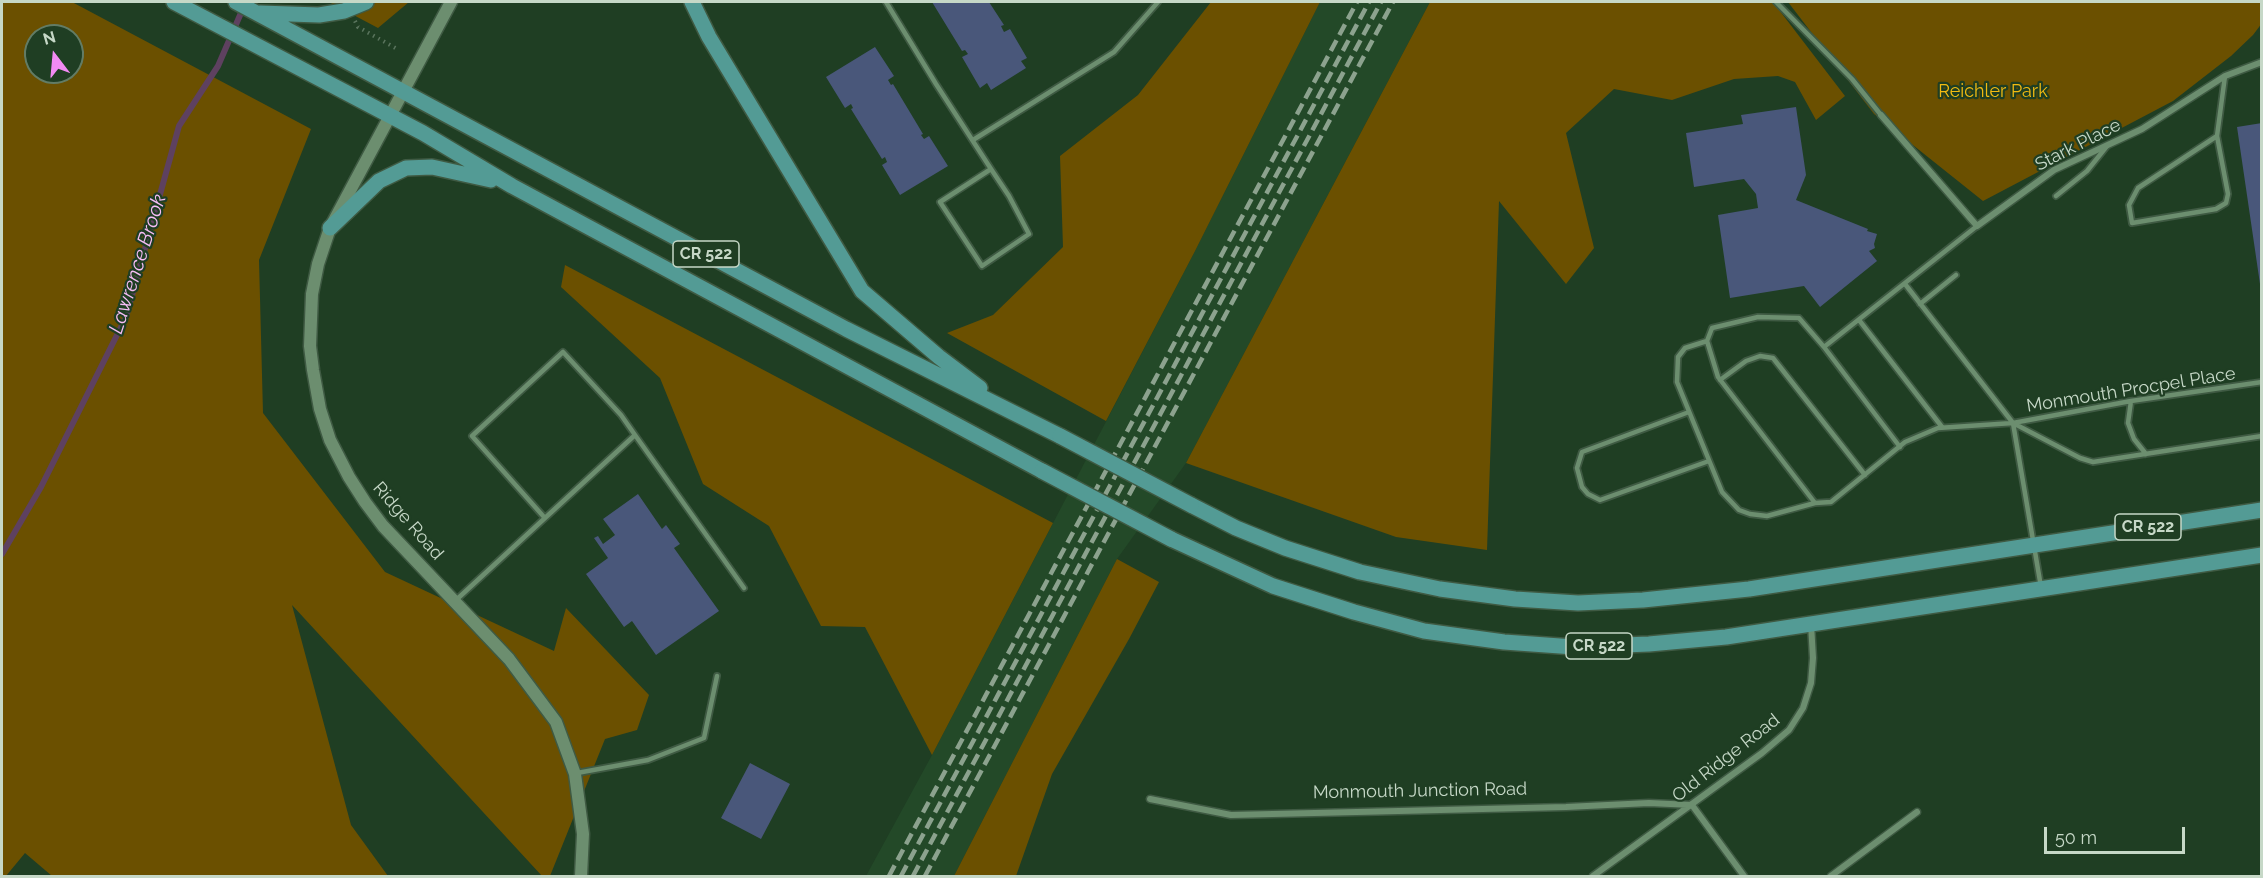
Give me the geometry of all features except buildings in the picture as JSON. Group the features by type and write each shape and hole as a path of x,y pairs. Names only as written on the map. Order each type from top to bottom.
{"main road":[{"name":"CR 522","path":"236,2 846,329 1060,436 1236,528 1285,548 1360,572 1440,589 1515,599 1578,603 1643,600 1749,589 2262,510"},
{"path":"257,12 319,15 344,11 366,2"},
{"path":"692,2 709,37 862,291 939,357 1012,412"},
{"name":"CR 522","path":"180,5 423,133 512,186 1171,539 1273,586 1424,631 1504,642 1574,647 1649,644 1726,637 2262,555"},
{"path":"330,228 379,181 406,168 432,167 512,186"}],"street":[{"name":"Ridge Road","path":"451,2 330,228 318,264 312,294 310,346 320,409 330,440 365,502 383,526 509,658 556,722 575,774 583,834 581,876"},
{"name":"Stark Place","path":"1977,226 2054,170 2142,129 2225,76 2262,62"},
{"path":"1881,115 1977,226"},
{"name":"Old Ridge Road","path":"1593,876 1692,805 1789,730 1803,708 1811,682 1813,658 1811,624"},
{"name":"Monmouth Junction Road","path":"1150,800 1231,815 1649,803 1692,805"},
{"path":"1692,805 1744,876"},
{"path":"1831,876 1917,812"}],"lane":[{"path":"886,2 991,169 1029,234 982,266 940,202 991,169"},
{"path":"973,140 1114,52 1158,2"},
{"path":"1776,2 1852,79 1881,115"},
{"path":"2217,136 2138,188 2129,205 2132,223 2216,209 2226,203 2228,194 2217,136 2225,76"},
{"path":"2056,196 2087,171 2107,146"},
{"path":"1824,347 1977,226"},
{"path":"1920,304 1956,275"},
{"path":"1905,284 2013,423 2042,589"},
{"path":"1815,503 1720,380 1707,341 1712,328 1758,318 1798,318 1824,347 1900,447"},
{"path":"1859,320 1942,427"},
{"path":"1707,341 1685,348 1678,357 1677,382 1722,492 1739,510 1750,514 1767,516 1815,503 1831,502 1905,442 1942,427 2013,423"},
{"path":"544,517 472,436 563,352 621,415 744,588"},
{"path":"1720,380 1746,361 1760,356 1773,358 1865,475"},
{"name":"Monmouth Procpel Place","path":"2013,423 2131,401 2262,382"},
{"path":"2131,401 2128,423 2133,439 2146,454"},
{"path":"1689,412 1582,452 1576,468 1582,487 1588,494 1600,500 1709,461"},
{"name":"Monmouth Procpel Place","path":"2013,423 2079,458 2093,462 2262,436"},
{"path":"455,601 635,435"},
{"path":"575,774 648,760 704,738 717,676"}],"path":[{"path":"353,17 358,27 399,50"}],"shaded area":[{"path":"1320,2 1430,2 1186,463 1117,559 954,876 866,876 932,755 1194,253"}],"green space":[{"path":"2,2 72,2 311,129 259,260 263,413 385,572 554,651 566,608 649,695 637,730 605,739 550,876 542,876 292,605 351,825 388,876 52,876 25,853 6,876 2,876"},
{"path":"329,2 409,2 378,28"},
{"path":"1211,2 1320,2 1194,253 1106,421 947,333 993,315 1063,247 1060,156 1138,95"},
{"path":"1430,2 1773,2 1845,96 1816,120 1795,82 1778,76 1734,79 1672,100 1614,89 1566,133 1594,248 1566,284 1499,201 1487,550 1396,537 1186,463"},
{"name":"Reichler Park","path":"1788,2 2261,2 2262,23 2231,56 2173,101 1983,201 1874,114"},
{"path":"565,265 1053,523 932,755 865,627 821,626 769,526 703,484 660,378 561,287"},
{"path":"1117,559 1159,582 1052,774 1016,876 954,876"}],"waterway":[{"name":"Lawrence Brook","path":"2,554 41,487 126,317 179,126 218,66 244,6"}],"railway":[{"path":"889,876 1357,2"},
{"path":"901,876 1369,2"},
{"path":"913,876 1381,2"},
{"path":"925,876 1393,2"}]}
